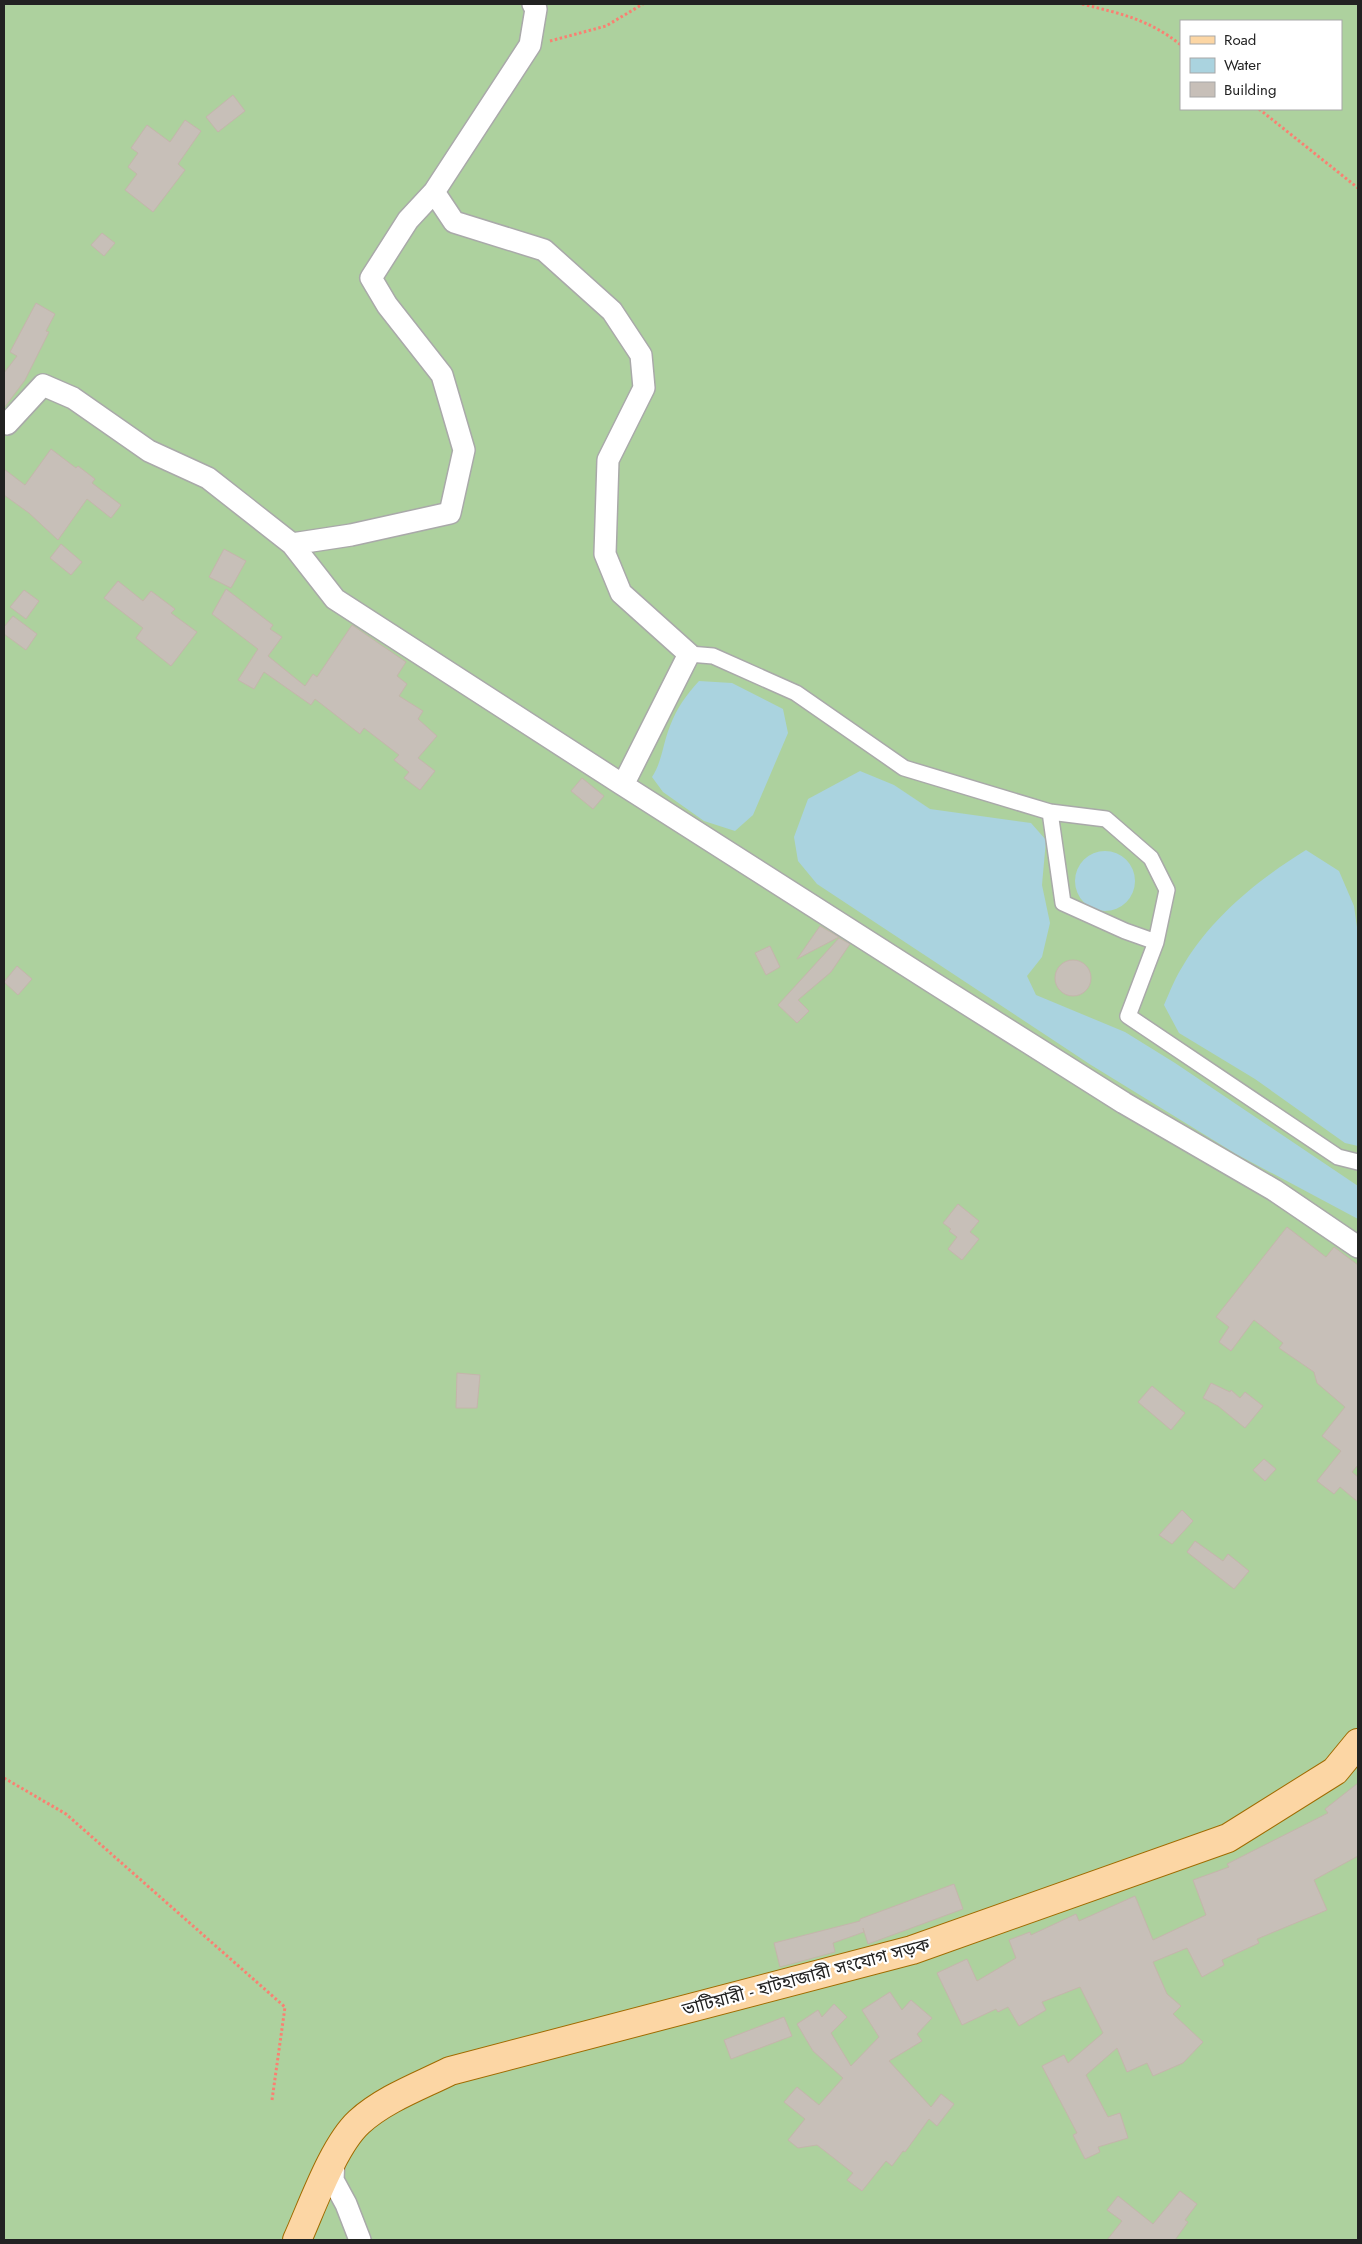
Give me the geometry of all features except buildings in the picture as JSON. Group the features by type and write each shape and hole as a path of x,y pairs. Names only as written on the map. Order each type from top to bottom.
{"main road":[{"name":"ভাটিয়ারী - হাটহাজারী সংযোগ সড়ক","path":"297,2240 334,2156 359,2122 396,2097 450,2071 912,1950 1228,1838 1335,1771 1358,1743"}],"street":[{"path":"292,544 351,535 450,513 464,450 442,374 387,305 371,278 408,220 434,192 530,45 536,9 533,4"},
{"path":"434,192 454,222 544,250 612,311 641,355 644,388 608,460 605,554 620,593 689,654 713,656 796,693 904,768 1050,812 1106,819 1151,858 1167,890 1156,942 1128,1016 1338,1157 1358,1162"},
{"path":"7,424 43,385 73,398 149,451 208,478 292,544 335,600 949,993 1124,1102 1274,1190 1358,1247"},
{"path":"623,785 689,654"},
{"path":"1050,812 1063,903 1125,931 1156,942"},
{"path":"334,2156 333,2180 346,2204 360,2240"}],"path":[{"path":"530,45 606,26 643,4"},
{"path":"1082,4 1135,18 1161,29 1180,44"},
{"path":"1259,110 1358,188"},
{"path":"4,1778 66,1814 285,2007 272,2100"}],"green space":[{"path":"4,4 1358,4 1358,2240 4,2240"}],"water":[{"path":"699,681 732,683 783,709 788,733 753,815 735,831 704,821 663,792 652,777 676,713"},
{"path":"860,771 894,785 930,809 1031,823 1046,840 1042,885 1050,923 1042,957 1027,976 1036,995 1125,1032 1175,1063 1358,1186 1358,1219 1236,1154 1091,1065 817,884 798,861 794,837 808,799"},
{"path":"1306,850 1339,871 1354,906 1358,934 1358,1146 1345,1143 1255,1079 1179,1033 1164,1005 1181,969 1223,914 1254,886"},
{"path":"1099,851 1111,851 1122,856 1130,864 1135,875 1133,893 1122,906 1111,911 1099,911 1088,906 1080,898 1075,887 1075,875 1080,864 1088,856"}]}
